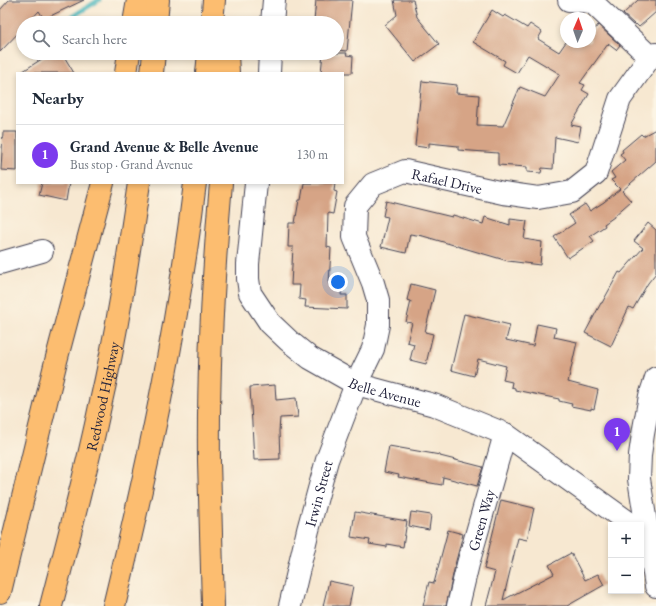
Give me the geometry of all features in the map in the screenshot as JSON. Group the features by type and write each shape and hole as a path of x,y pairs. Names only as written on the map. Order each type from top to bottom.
{"highway":[{"path":"135,16 138,0"},
{"path":"157,16 158,0"},
{"path":"213,16 214,0"},
{"path":"225,0 226,16"},
{"path":"126,72 128,60"},
{"path":"152,72 153,60"},
{"path":"207,72 208,60"},
{"path":"227,60 228,72"},
{"path":"0,592 56,361 103,184"},
{"name":"Redwood Highway","path":"51,606 84,478 102,398 128,257 139,184"},
{"path":"114,606 140,496 158,407 182,273 195,184"},
{"path":"213,606 210,404 214,287 221,184"}],"street":[{"path":"273,16 274,0"},
{"path":"569,0 592,2 653,55"},
{"name":"Rafael Drive","path":"356,384 373,349 378,325 378,300 375,288 354,237 355,206 373,184 405,171 504,193 538,198 572,192 596,173 620,99 653,55"},
{"path":"269,72 270,60"},
{"name":"Belle Avenue","path":"256,184 248,264 250,293 270,323 288,341 310,358 356,384 434,405 505,434 629,522"},
{"path":"0,263 42,251"},
{"path":"643,522 639,479 640,455 650,396 656,378"},
{"name":"Irwin Street","path":"290,606 308,530 327,460 356,384"},
{"name":"Green Way","path":"458,606 468,564 505,434"},
{"path":"644,533 656,586"}],"building":[{"path":"9,0 84,0 50,16 42,16 39,11 34,16 16,16 16,35 0,52 0,10"},
{"path":"316,0 352,0 347,51 344,51 344,16 314,16"},
{"path":"394,0 413,0 417,17 439,44 415,62 385,25 397,15"},
{"path":"638,0 656,0 656,12 639,27 623,14"},
{"path":"492,10 503,17 505,15 527,28 530,24 542,32 538,39 559,52 562,48 596,48 596,28 598,25 620,45 616,50 608,44 580,83 585,85 582,90 589,94 571,125 581,127 578,142 555,137 553,169 542,168 541,173 527,172 527,167 498,165 498,153 458,150 458,146 429,143 429,148 415,146 422,81 457,85 456,93 479,95 477,125 503,126 520,87 545,97 560,74 528,55 517,73 503,65 505,61 473,42"},
{"path":"344,53 347,53 346,55 353,56 352,73 321,72 322,60 344,60"},
{"path":"40,60 66,60 73,72 22,72"},
{"path":"656,129 656,161 622,191 631,201 604,224 605,226 590,236 594,241 568,258 554,237 575,223 569,215 585,204 590,211 620,189 611,180 615,178 611,172 625,160 620,154 623,152 622,150 641,134 643,136"},
{"path":"3,132 16,132 16,171 1,170"},
{"path":"42,184 69,184 66,201 39,195"},
{"path":"304,184 335,184 334,191 337,192 333,214 328,213 327,247 331,248 329,284 342,285 341,295 347,295 347,309 305,307 306,300 299,299 300,285 291,285 293,247 288,247 289,223 295,223 299,200 301,200"},
{"path":"386,201 452,217 453,215 483,224 485,217 510,225 510,219 527,221 524,239 542,242 540,265 508,261 423,236 410,234 406,253 381,247 388,217 383,216"},
{"path":"648,223 656,230 656,273 648,283 633,309 629,307 611,346 585,333 619,272 621,273 643,248 634,241"},
{"path":"411,284 435,290 425,332 433,334 426,364 410,360 414,344 407,342 412,323 406,322 411,301 407,300"},
{"path":"464,314 510,325 506,340 533,346 537,324 556,328 554,337 577,342 568,382 598,390 594,409 591,408 591,410 571,406 572,404 559,401 559,399 515,390 515,388 511,387 512,382 503,380 506,366 478,359 474,376 451,370"},
{"path":"275,385 276,400 296,398 298,417 280,418 280,459 254,460 250,387"},
{"path":"389,446 440,455 483,467 477,486 443,477 442,485 398,477 399,475 384,472"},
{"path":"501,500 534,508 527,540 518,538 503,600 554,574 549,565 571,553 585,580 598,574 604,585 567,606 486,606 495,572 484,569"},
{"path":"355,512 407,521 403,547 387,544 387,547 369,544 370,540 351,537"},
{"path":"411,512 431,515 429,530 409,526"},
{"path":"448,530 463,534 446,606 423,606 429,582 434,583"},
{"path":"329,581 353,586 349,606 323,606"}],"waterway":[{"path":"73,16 99,0"}],"place":[{"name":"Grand Avenue & Belle Avenue","path":"617,451"}]}
